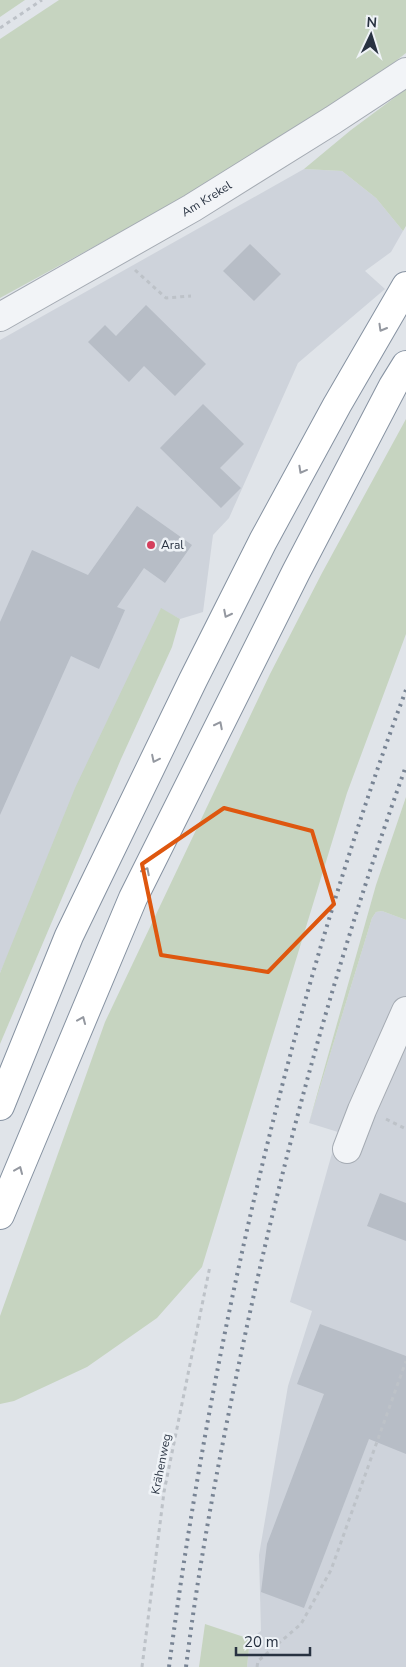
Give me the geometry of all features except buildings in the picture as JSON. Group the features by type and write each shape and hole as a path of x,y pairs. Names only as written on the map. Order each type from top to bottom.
{"highway":[{"path":"0,1106 69,936 193,680 263,541 337,405 406,286"},
{"path":"0,1214 133,898 296,572 393,386 406,365"}],"street":[{"name":"Am Krekel","path":"0,317 192,208 341,116 406,72"},
{"path":"347,1149 362,1110 406,1011"}],"path":[{"path":"0,28 42,0"},
{"path":"122,248 134,269 166,298 191,296"},
{"path":"390,1121 406,1129"},
{"name":"Krähenweg","path":"142,1667 164,1492 210,1266"},
{"path":"257,1667 258,1661 301,1624 331,1570 406,1361"}],"highlighted area":[{"path":"224,808 312,831 334,904 268,972 161,955 142,864"}],"shaded area":[{"path":"304,169 342,171 376,198 403,231 391,252 365,271 385,289 298,363 229,518 213,535 203,612 180,619 161,609 0,973 0,340"},
{"path":"382,911 406,920 406,1667 247,1667 250,1639 261,1631 259,1555 288,1386 312,1311 290,1302 338,1132 309,1123 372,918 376,912"}],"green space":[{"path":"0,0 25,0 0,17"},
{"path":"59,0 406,0 406,53 351,96 236,169 0,298 0,39"},
{"path":"406,89 406,226 403,231 376,198 342,171 304,169 351,130"},
{"path":"406,419 406,634 347,793 202,1267 157,1318 87,1367 14,1401 0,1404 0,1316 105,1022 270,674 322,573"},
{"path":"161,608 180,619 172,647 121,759 0,1044 0,973 75,788"},
{"path":"406,797 406,920 382,911 376,912 372,918 309,1123 376,885"},
{"path":"205,1624 250,1639 247,1667 199,1667"}],"railway":[{"path":"169,1667 196,1485 250,1215 295,1037 320,949 350,851 406,690"},
{"path":"186,1667 203,1549 217,1471 257,1279 293,1131 357,911 406,766"}],"place":[{"name":"Aral","path":"151,545"}]}
